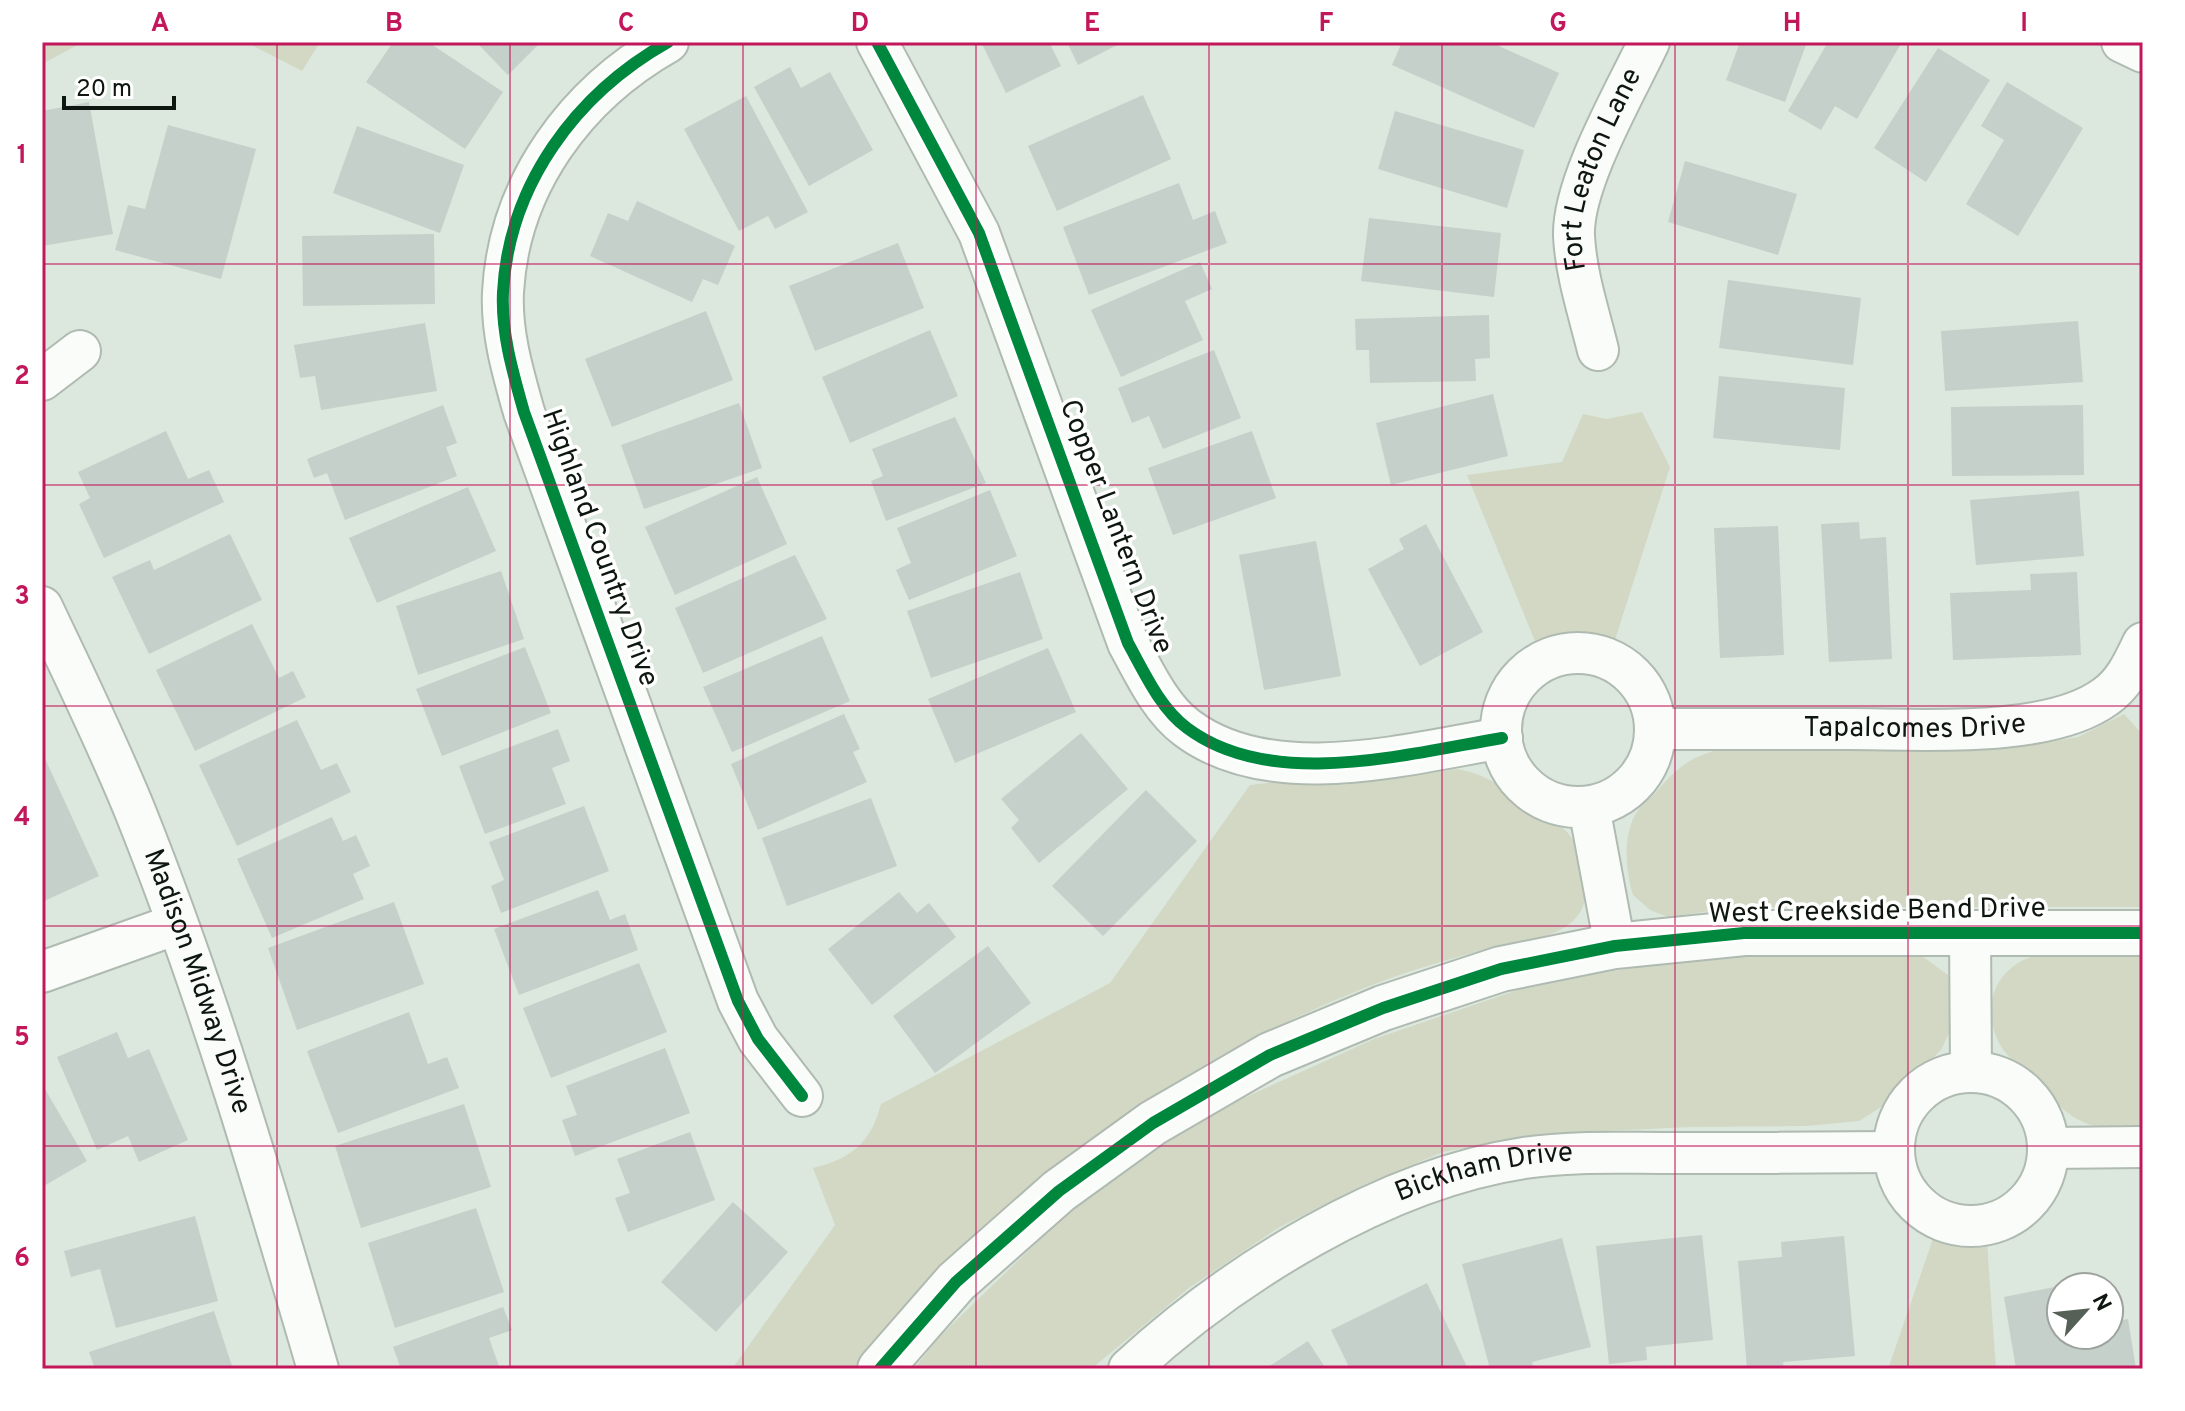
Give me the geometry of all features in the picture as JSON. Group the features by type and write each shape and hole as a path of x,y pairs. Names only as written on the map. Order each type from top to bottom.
{"street":[{"name":"Highland Country Drive","path":"668,42 610,82 573,116 543,159 522,204 509,248 503,294 508,354 524,412 738,1001 758,1039 802,1096"},
{"name":"Copper Lantern Drive","path":"877,42 956,184 979,233 1128,643 1154,690 1185,727 1224,749 1271,761 1327,764 1502,738"},
{"name":"Fort Leaton Lane","path":"1598,350 1579,275 1574,233 1585,183 1649,42"},
{"path":"2122,42 2143,52"},
{"path":"42,380 80,351"},
{"name":"Madison Midway Drive","path":"42,607 135,811 177,924 257,1162 318,1369"},
{"name":"Tapalcomes Drive","path":"1655,729 1965,729 2044,721 2078,711 2105,697 2129,673 2143,643"},
{"path":"1591,652 1621,665 1644,688 1655,719 1655,729 1653,752 1638,780 1613,800 1581,809 1549,803 1522,784 1504,757 1499,724 1508,693 1529,668 1558,653 1591,652"},
{"path":"1589,807 1615,946"},
{"path":"42,972 177,924"},
{"name":"West Creekside Bend Drive","path":"880,1369 956,1282 1059,1191 1153,1123 1270,1055 1383,1008 1501,969 1615,946 1744,933 2143,933"},
{"path":"1970,933 1971,1071"},
{"path":"1971,1071 2001,1076 2026,1093 2043,1118 2049,1148 2044,1177 2028,1203 2003,1220 1974,1227 1944,1222 1919,1207 1901,1182 1893,1152 1896,1128 1907,1105 1924,1086 1946,1074 1971,1071"},
{"path":"2049,1148 2143,1147"},
{"name":"Bickham Drive","path":"1129,1369 1220,1293 1282,1254 1415,1188 1463,1171 1525,1157 1591,1153 1893,1152"}],"green space":[{"path":"42,42 83,42 42,64"},
{"path":"246,42 320,42 302,71"},
{"path":"1642,412 1670,467 1615,640 1585,633 1557,638 1537,646 1467,475 1562,462 1583,414 1606,419"},
{"path":"2124,714 2143,735 2143,907 1730,908 1668,917 1650,910 1633,895 1627,851 1634,818 1677,770 1708,753 1718,750 1978,749 2038,744 2078,737"},
{"path":"1458,769 1499,785 1570,836 1581,858 1586,887 1584,905 1574,920 1543,937 1452,958 1362,989 1288,1021 1217,1058 1148,1100 1082,1145 1019,1195 960,1249 904,1307 853,1369 732,1369 835,1225 813,1168 838,1160 858,1147 872,1129 881,1104 1110,983 1250,785 1277,782 1344,785"},
{"path":"1918,953 1948,975 1954,1023 1941,1050 1889,1102 1859,1121 1806,1126 1691,1127 1540,1134 1443,1152 1363,1185 1278,1228 1189,1288 1091,1369 914,1369 937,1339 1063,1217 1206,1115 1374,1039 1538,983 1708,956"},
{"path":"2043,954 2143,956 2143,1129 2101,1127 2077,1119 2034,1083 1998,1041 1991,1012 1997,985 2015,965"},
{"path":"1935,1233 1962,1241 1987,1242 1996,1369 1888,1369"}],"building":[{"path":"393,42 428,42 503,92 465,149 366,82"},
{"path":"476,42 541,42 508,75"},
{"path":"981,42 1049,42 1061,66 1006,93"},
{"path":"1067,42 1123,42 1078,65"},
{"path":"1402,42 1490,42 1559,73 1534,128 1392,65"},
{"path":"1740,42 1807,42 1785,102 1726,80"},
{"path":"1828,42 1902,42 1857,119 1835,106 1821,130 1788,111"},
{"path":"1938,48 1990,80 1926,182 1874,148"},
{"path":"790,67 801,88 830,72 873,150 809,186 754,87"},
{"path":"2007,82 2083,128 2018,236 1966,204 2004,140 1981,126"},
{"path":"1143,95 1171,159 1057,211 1028,146"},
{"path":"746,96 808,212 775,229 768,216 739,231 684,129"},
{"path":"89,102 113,234 42,246 42,111"},
{"path":"1395,111 1524,150 1507,208 1378,169"},
{"path":"168,125 256,149 221,279 115,250 128,205 145,209"},
{"path":"357,126 464,165 440,233 333,193"},
{"path":"1685,161 1797,194 1778,255 1668,222"},
{"path":"1179,183 1193,220 1215,211 1227,243 1089,295 1063,227"},
{"path":"637,201 735,246 718,285 703,279 692,302 590,256 608,213 628,221"},
{"path":"1369,218 1501,233 1494,297 1361,281"},
{"path":"434,234 435,304 303,306 302,236"},
{"path":"898,243 924,308 815,351 789,286"},
{"path":"1200,262 1212,289 1185,301 1203,340 1121,377 1091,310"},
{"path":"1728,280 1861,298 1853,365 1719,348"},
{"path":"706,311 733,380 612,427 585,359"},
{"path":"1489,315 1490,358 1475,359 1476,381 1370,383 1369,350 1356,350 1355,319"},
{"path":"2078,321 2083,382 1945,391 1941,331"},
{"path":"425,323 437,391 321,410 315,376 300,378 294,345"},
{"path":"930,330 958,396 850,443 822,377"},
{"path":"1214,350 1241,418 1163,449 1149,416 1132,423 1118,388"},
{"path":"1719,376 1845,388 1840,450 1713,438"},
{"path":"1493,394 1508,456 1391,485 1376,423"},
{"path":"739,403 762,468 644,509 621,445"},
{"path":"443,405 457,443 446,447 457,476 345,520 327,473 314,478 307,459"},
{"path":"2083,405 2084,475 1952,476 1951,407"},
{"path":"955,417 986,483 886,521 871,481 883,476 872,449"},
{"path":"166,431 188,479 209,470 224,502 104,558 79,504 90,498 78,472"},
{"path":"1252,431 1276,498 1173,535 1148,468"},
{"path":"757,477 787,544 675,595 645,527"},
{"path":"468,487 496,551 377,603 349,538"},
{"path":"990,490 1017,556 909,600 896,570 911,563 897,528"},
{"path":"2079,491 2084,556 1976,565 1970,500"},
{"path":"1859,522 1860,539 1886,537 1892,659 1829,662 1821,524"},
{"path":"1426,524 1483,632 1420,666 1368,569 1404,549 1399,539"},
{"path":"1778,526 1784,655 1720,658 1714,528"},
{"path":"230,534 262,600 149,654 112,577 150,560 154,570"},
{"path":"1316,541 1341,676 1264,690 1239,555"},
{"path":"795,555 827,619 703,673 675,608"},
{"path":"501,571 524,639 418,675 396,606"},
{"path":"1020,572 1043,639 931,678 907,611"},
{"path":"2077,572 2081,655 1953,660 1950,593 2031,590 2030,574"},
{"path":"252,624 279,678 293,671 306,697 195,751 156,670"},
{"path":"822,636 850,701 732,752 703,687"},
{"path":"525,647 551,713 442,756 416,689"},
{"path":"1048,648 1076,712 955,763 928,699"},
{"path":"844,714 860,749 853,752 867,782 758,830 731,764"},
{"path":"297,720 321,770 337,763 351,792 237,846 199,765"},
{"path":"558,729 570,761 552,768 566,804 485,834 459,766"},
{"path":"1081,733 1128,789 1039,863 1011,828 1019,820 1001,799"},
{"path":"42,752 99,876 42,902"},
{"path":"1146,790 1197,841 1103,936 1052,886"},
{"path":"871,798 897,866 787,906 762,838"},
{"path":"584,806 609,871 501,913 491,886 504,880 489,842"},
{"path":"332,817 343,841 356,835 370,866 353,874 364,899 272,938 237,859"},
{"path":"598,890 610,920 625,914 638,950 519,995 494,929"},
{"path":"899,892 917,913 929,903 956,937 872,1005 828,949"},
{"path":"394,902 424,984 297,1030 268,948"},
{"path":"988,946 1031,1003 935,1073 893,1016"},
{"path":"639,963 667,1032 551,1078 523,1008"},
{"path":"409,1012 428,1064 447,1057 459,1088 338,1133 307,1051"},
{"path":"117,1032 128,1058 149,1049 188,1140 139,1162 128,1136 97,1150 57,1057"},
{"path":"665,1048 690,1113 575,1156 562,1120 577,1115 566,1086"},
{"path":"42,1084 87,1161 42,1187"},
{"path":"464,1104 491,1187 361,1228 335,1146"},
{"path":"690,1132 715,1200 628,1232 615,1198 630,1193 617,1159"},
{"path":"733,1202 788,1252 716,1332 661,1282"},
{"path":"476,1208 504,1292 395,1328 368,1243"},
{"path":"195,1216 218,1301 116,1328 100,1269 71,1277 64,1251"},
{"path":"1702,1235 1713,1340 1646,1347 1647,1360 1609,1364 1596,1246"},
{"path":"1844,1236 1855,1356 1783,1362 1784,1369 1747,1369 1738,1261 1782,1257 1781,1242"},
{"path":"1562,1238 1591,1347 1532,1362 1533,1366 1523,1369 1490,1369 1462,1264"},
{"path":"1427,1283 1468,1369 1350,1369 1331,1330"},
{"path":"2045,1289 2045,1351 2125,1351 2125,1319 2128,1319 2136,1369 2016,1369 2004,1297"},
{"path":"503,1307 512,1330 489,1338 500,1369 401,1369 393,1347"},
{"path":"214,1311 233,1369 95,1369 89,1352"},
{"path":"1308,1341 1326,1369 1265,1369"}],"cycle path":[{"path":"668,42 604,88 577,115 553,146 518,215 508,252 503,292 504,323 524,412 738,1001 758,1039 802,1096"},
{"path":"877,42 979,233 1128,643 1153,689 1177,720 1221,747 1258,758 1299,763 1340,763 1383,758 1502,738"},
{"path":"880,1369 956,1282 1059,1191 1153,1123 1270,1055 1383,1008 1501,969 1615,946 1744,933 2143,933"}]}
